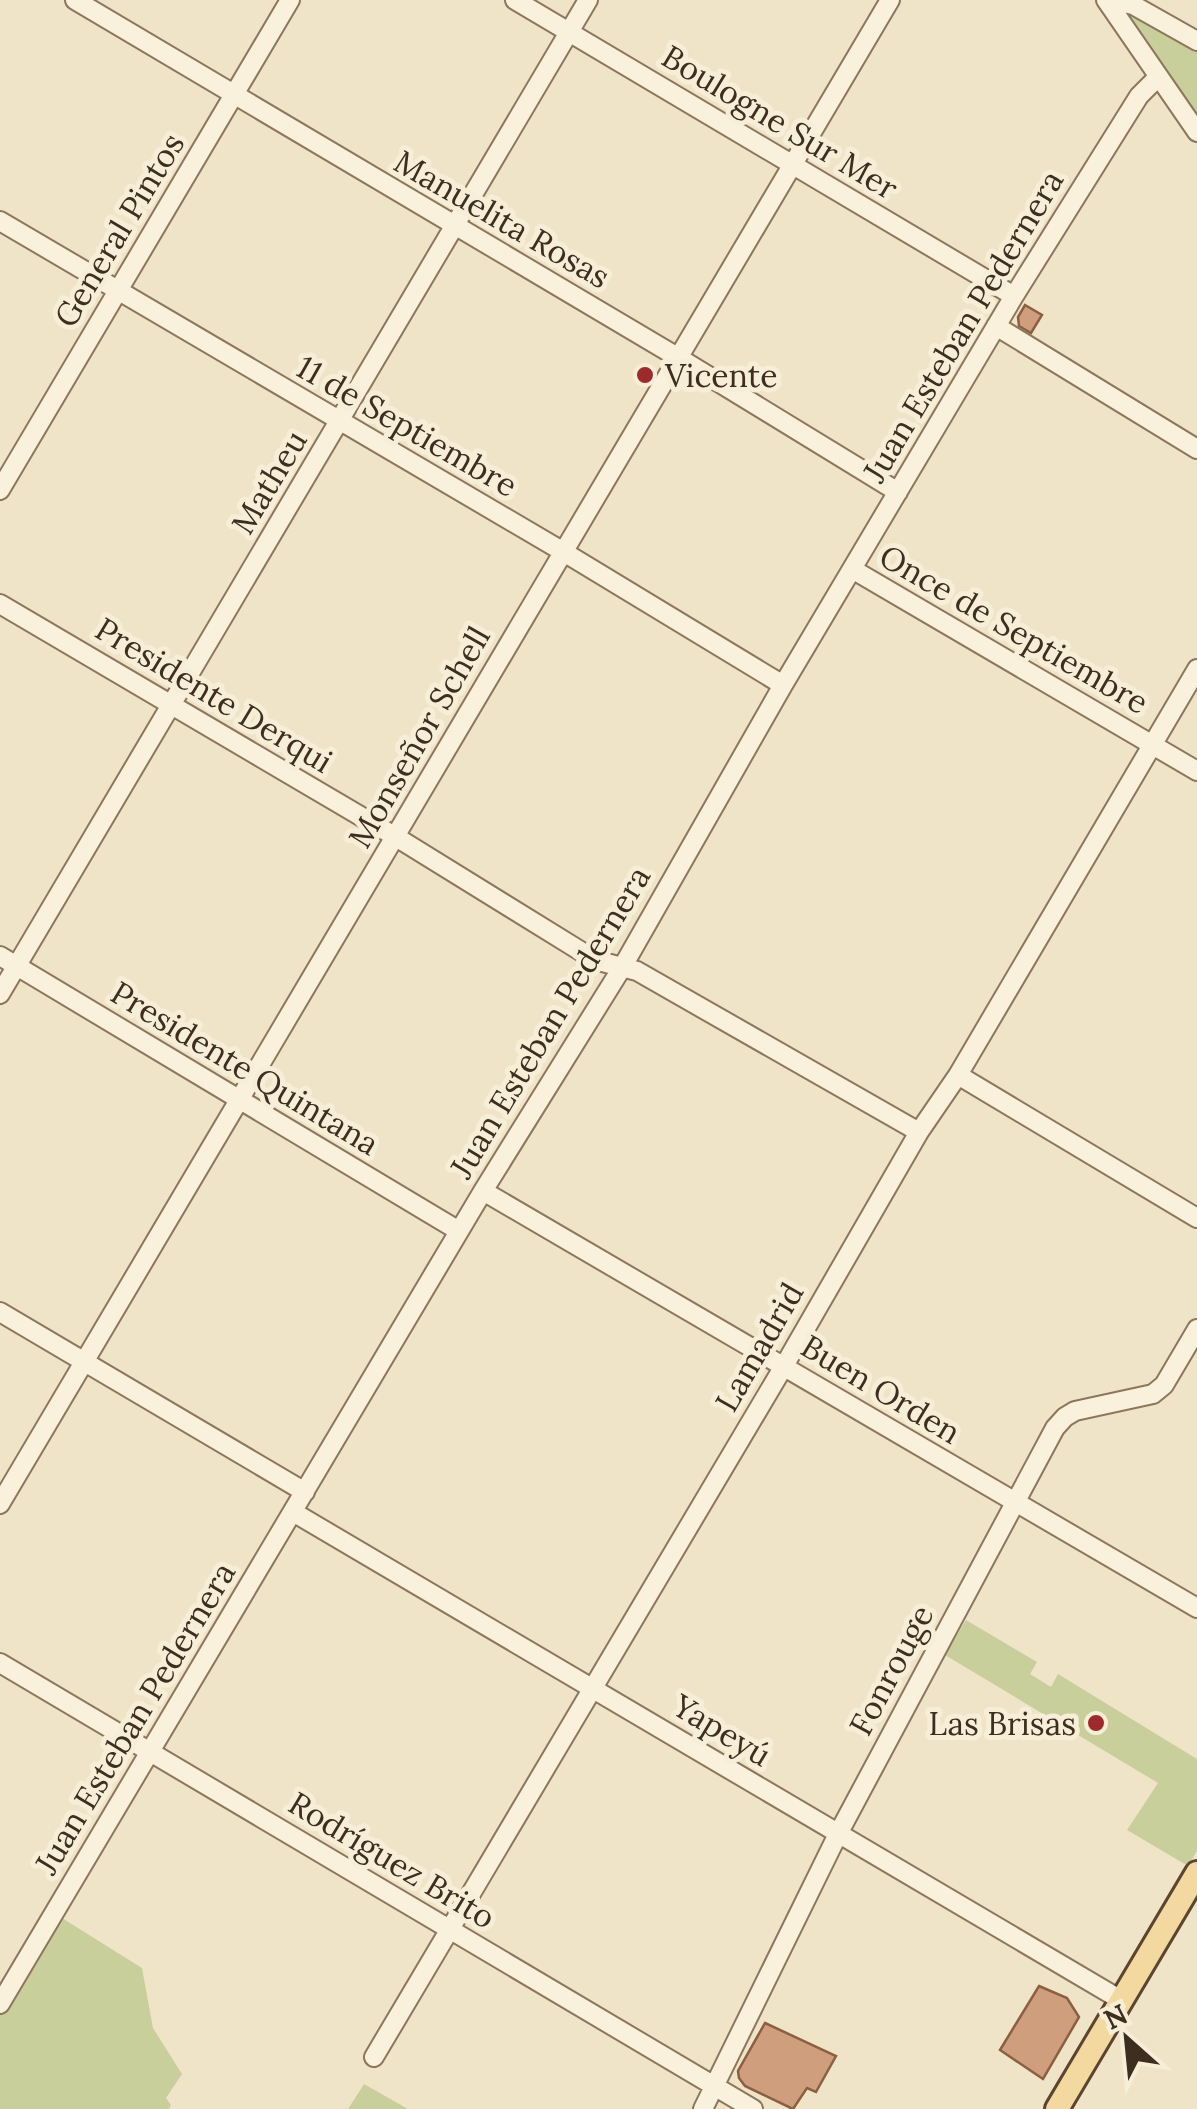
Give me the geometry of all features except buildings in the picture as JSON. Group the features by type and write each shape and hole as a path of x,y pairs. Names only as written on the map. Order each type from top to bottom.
{"main road":[{"path":"1058,2109 1197,1875"}],"street":[{"name":"Manuelita Rosas","path":"75,0 898,492"},
{"name":"General Pintos","path":"0,490 290,0"},
{"name":"Boulogne Sur Mer","path":"516,0 1014,296"},
{"name":"Matheu","path":"0,994 8,961 172,705 588,0"},
{"name":"Monseñor Schell","path":"0,1504 890,0"},
{"path":"1108,0 1133,5 1197,41"},
{"path":"1108,0 1197,132"},
{"name":"Juan Esteban Pedernera","path":"3,1991 622,966 782,685 1014,296 1139,96 1158,76"},
{"name":"11 de Septiembre","path":"0,221 782,685"},
{"path":"996,326 1197,448"},
{"name":"Once de Septiembre","path":"852,569 1197,770"},
{"name":"Presidente Derqui","path":"0,604 396,837 595,960 637,971 919,1132"},
{"name":"Lamadrid","path":"374,2057 1197,669"},
{"name":"Presidente Quintana","path":"8,961 459,1231"},
{"path":"958,1075 1197,1218"},
{"name":"Buen Orden","path":"483,1191 1197,1608"},
{"path":"0,1312 305,1492"},
{"name":"Fonrouge","path":"703,2109 838,1834 1055,1428 1064,1416 1075,1411 1153,1394 1164,1385 1197,1329"},
{"name":"Yapeyú","path":"293,1512 1121,2000"},
{"name":"Rodríguez Brito","path":"0,1663 753,2109"}],"green space":[{"path":"1111,0 1197,41 1197,132"},
{"name":"Las Brisas","path":"966,1620 1037,1662 1030,1674 1051,1687 1058,1674 1197,1759 1197,1851 1188,1866 1127,1830 1158,1783 945,1655"},
{"path":"54,1913 142,1968 153,2028 182,2074 166,2098 169,2109 0,2109 0,2004"},
{"path":"364,2084 408,2109 348,2109"}],"place":[{"name":"Vicente","path":"645,375"},
{"name":"Las Brisas","path":"1096,1723"}]}
